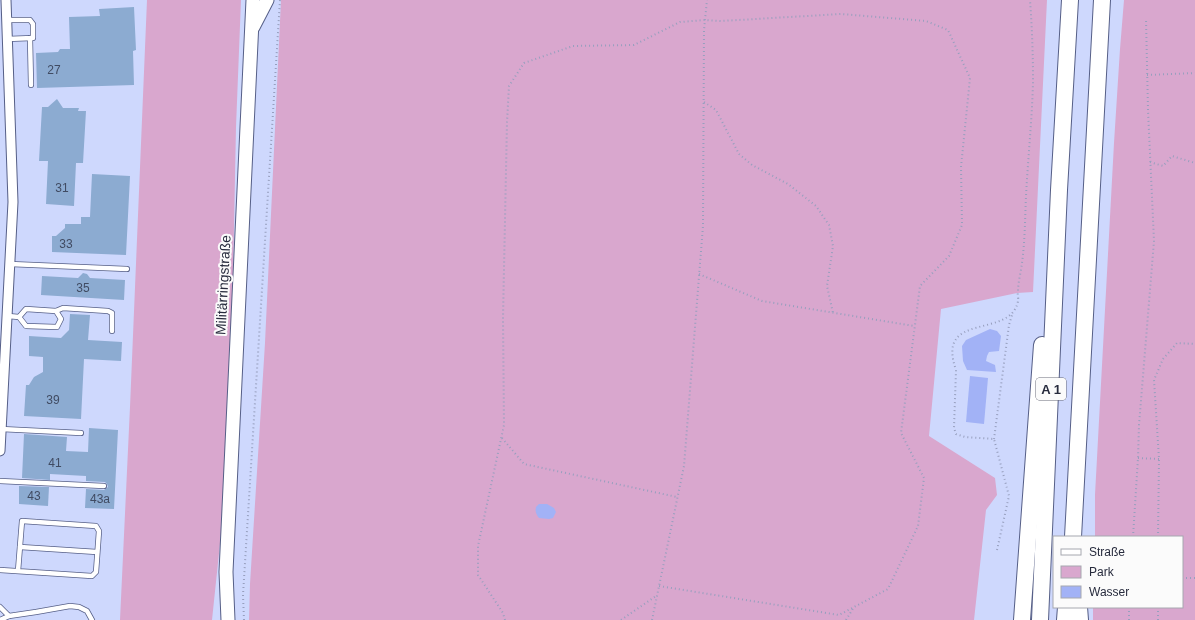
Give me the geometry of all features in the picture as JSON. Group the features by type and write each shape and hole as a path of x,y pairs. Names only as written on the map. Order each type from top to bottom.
{"highway":[{"name":"A 1","path":"1040,620 1059,190 1070,0"},
{"name":"A 1","path":"1073,536 1102,0"},
{"path":"1022,620 1053,200 1059,190"},
{"path":"1012,620 1023,545 1029,522"},
{"path":"1065,620 1066,608"},
{"path":"1079,608 1080,620"}],"main road":[{"name":"Militärringstraße","path":"228,620 226,572 253,0"},
{"path":"251,30 267,0"},
{"name":"Militärringstraße","path":"219,620 226,572"}],"street":[{"path":"0,451 13,202 6,0"}],"lane":[{"path":"6,20 32,21 33,34 32,38 30,38 31,85"},
{"path":"7,39 30,38"},
{"path":"10,264 127,270"},
{"path":"19,317 26,309 56,310 63,308 108,311 112,313 112,332"},
{"path":"8,316 19,317 26,326 57,327 61,319 56,310"},
{"path":"1,429 81,434"},
{"path":"0,481 104,486"},
{"path":"0,570 92,576 96,572 99,531 96,526 22,521 18,571"},
{"path":"20,547 97,552"},
{"path":"0,620 9,616 70,606 79,607 87,612 92,620"},
{"path":"0,607 9,616"}],"path":[{"path":"244,620 243,595 280,0"},
{"path":"652,620 684,466 703,226 705,20 707,0"},
{"path":"997,550 1009,496 994,439 1009,325 1018,301 1022,262 1033,82 1030,0"},
{"path":"505,620 503,613 478,575 478,546 504,425 503,318 506,122 510,86 524,63 573,46 634,45 680,22 705,20 721,21 841,14 926,21 948,30 970,78 961,167 962,225 949,256 920,286 901,433 924,478 918,526 888,589 838,615 659,586"},
{"path":"1133,536 1139,425 1154,241 1146,18"},
{"path":"1147,76 1195,73"},
{"path":"704,102 716,110 739,154 752,165 788,184 816,206 829,225 833,246 827,286 834,313"},
{"path":"1150,162 1163,166 1172,156 1195,163"},
{"path":"699,274 762,301 914,326"},
{"path":"994,439 965,437 956,434 954,428 956,370 953,362 952,349 956,338 963,333 980,326 1005,319 1012,314"},
{"path":"1158,536 1159,459 1154,380 1163,358 1177,343 1195,344"},
{"path":"501,438 524,464 677,497"},
{"path":"1138,458 1159,459"},
{"path":"1183,578 1195,578"},
{"path":"621,620 657,595"},
{"path":"846,620 854,607"},
{"path":"1128,620 1129,608"},
{"path":"1158,608 1158,620"}],"green space":[{"path":"147,0 241,0 236,127 233,278 226,441 221,534 212,620 120,620"},
{"path":"281,0 1047,0 1033,292 1017,293 941,309 929,436 995,478 997,495 986,510 974,620 249,620 265,343"},
{"path":"1124,0 1195,0 1195,620 1093,620 1093,608 1183,608 1183,536 1095,536 1095,495"}],"water":[{"path":"990,329 997,331 1001,336 999,351 989,352 986,361 995,365 996,372 967,370 963,361 962,346 966,340"},
{"path":"970,376 988,378 984,424 966,422"},
{"path":"539,504 547,504 554,508 556,512 553,518 539,518 536,514 536,507"}],"building":[{"path":"134,7 136,50 133,51 134,85 37,88 36,53 58,52 60,49 70,49 69,17 100,16 99,9"},
{"path":"57,99 63,108 79,108 78,111 86,111 83,163 76,163 74,206 46,204 48,161 39,161 42,107 48,107"},
{"path":"92,174 130,176 126,255 52,252 52,236 56,236 65,228 65,224 81,224 81,217 90,217"},
{"path":"83,273 87,274 90,278 125,280 124,300 41,295 42,276 78,278"},
{"path":"70,314 90,315 88,340 122,342 121,361 84,359 81,419 24,416 26,385 29,385 34,377 43,372 43,357 29,356 29,336 61,338 69,330"},
{"path":"89,428 118,430 114,509 85,508 86,489 104,490 108,487 105,482 86,481 86,476 50,474 50,480 22,478 24,434 67,437 66,451 88,452"},
{"path":"19,486 49,487 48,506 19,504"}]}
